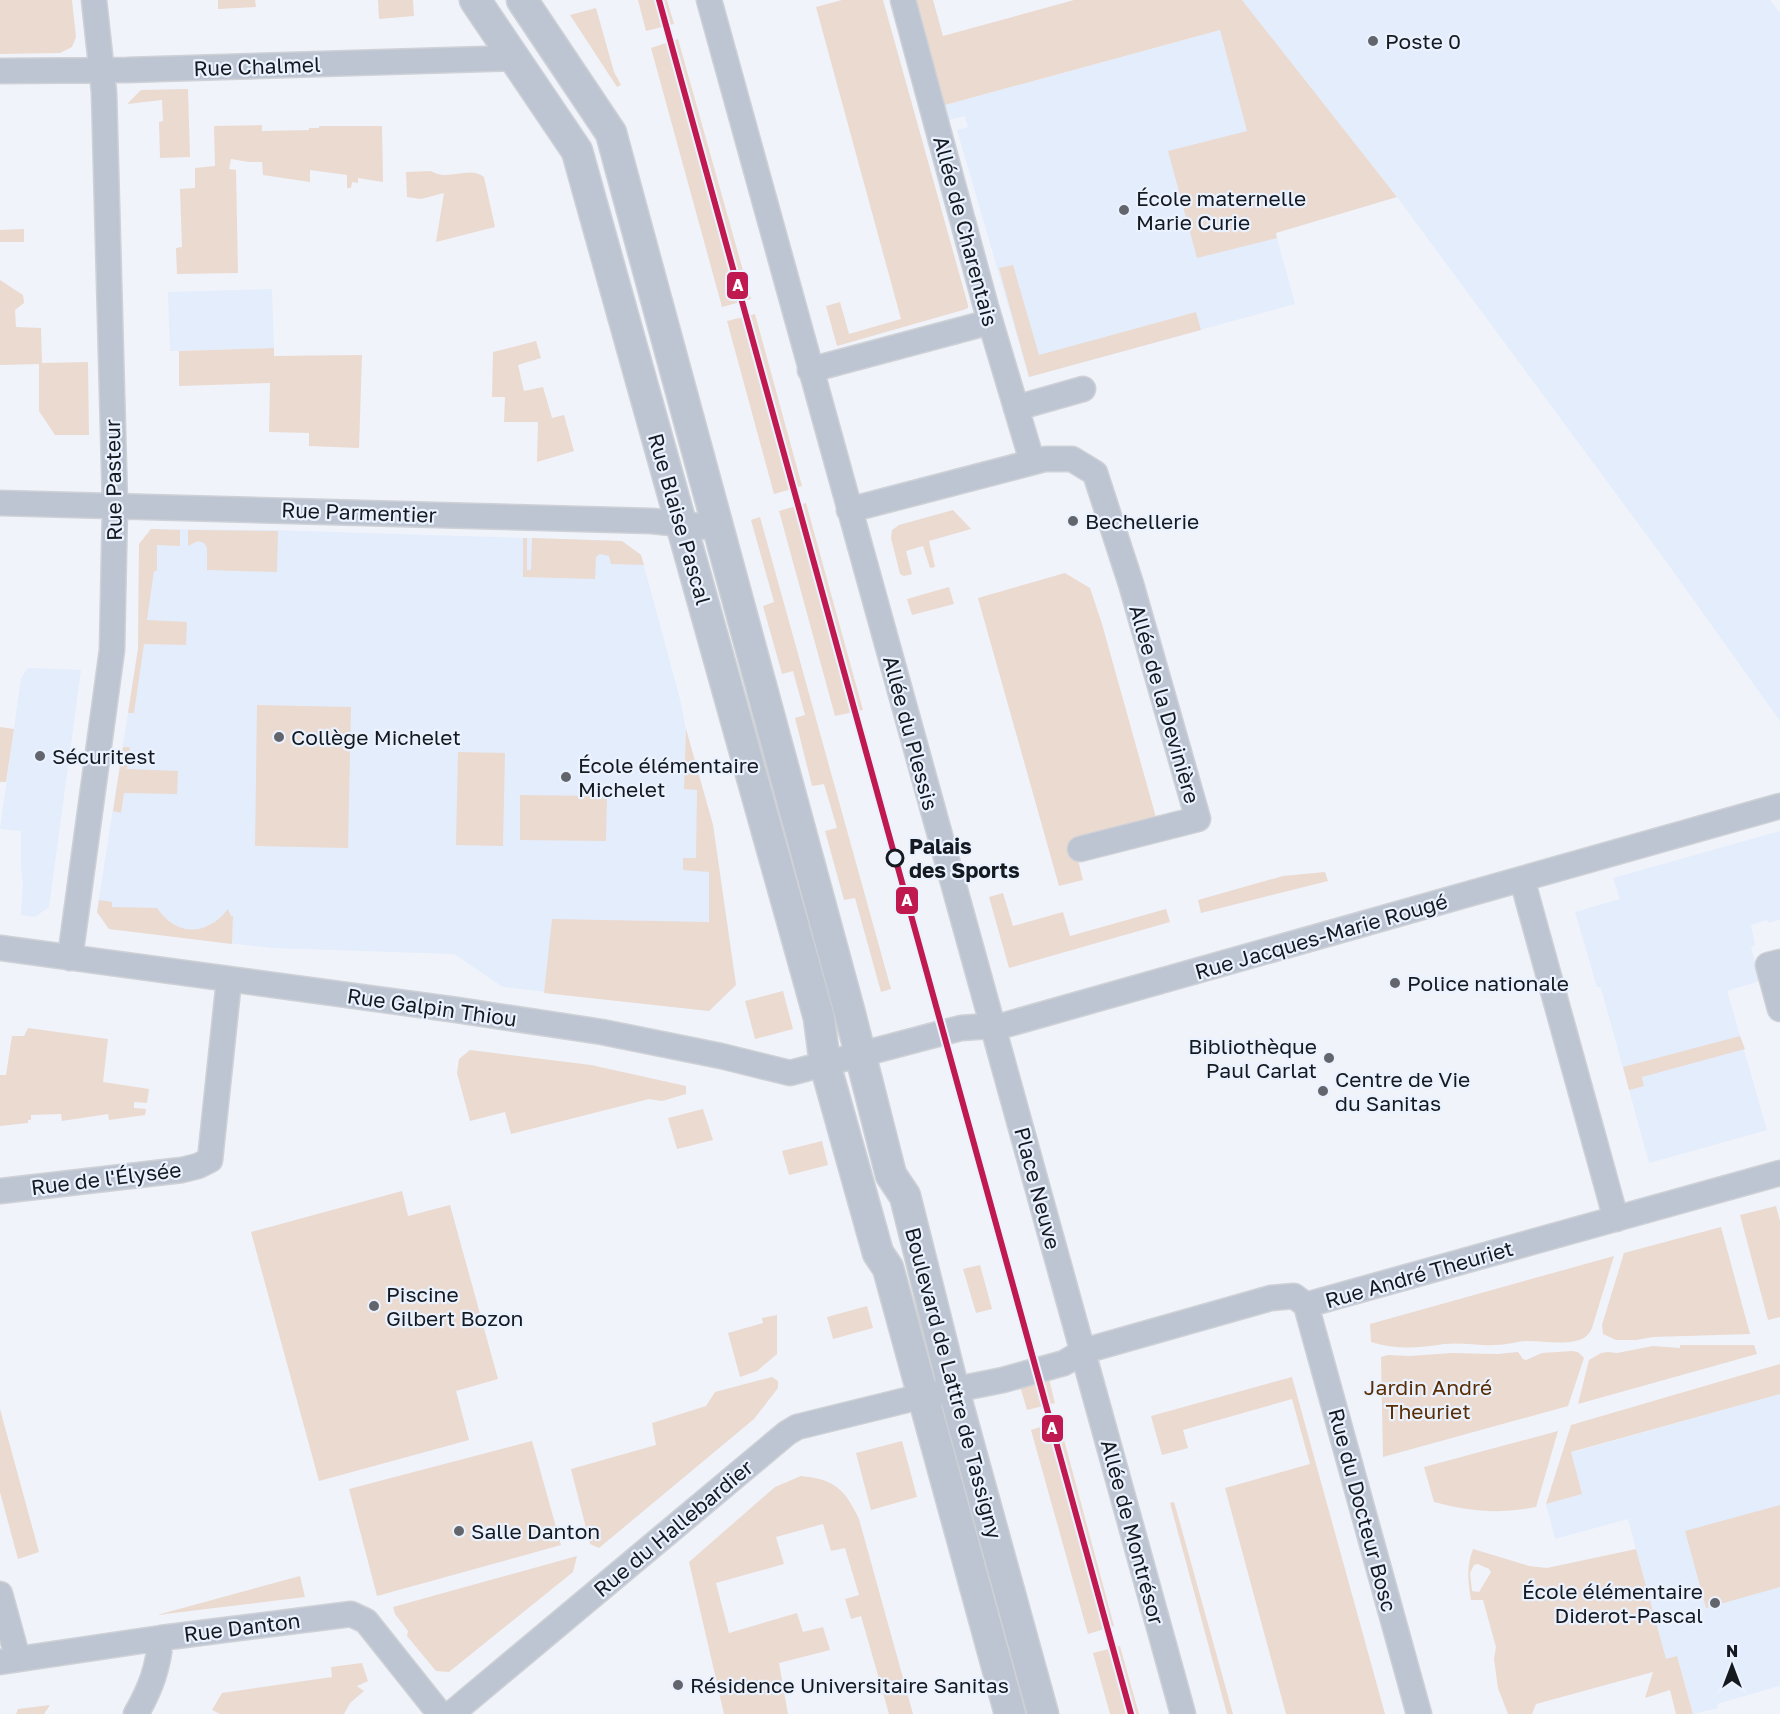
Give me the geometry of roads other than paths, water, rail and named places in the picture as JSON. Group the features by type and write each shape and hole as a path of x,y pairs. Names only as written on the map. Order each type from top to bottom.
{"street":[{"name":"Rue Pasteur","path":"70,958 112,650 115,506 103,70 94,0"},
{"name":"Rue Blaise Pascal","path":"476,0 577,151 819,1018 825,1064"},
{"name":"Rue Blaise Pascal","path":"522,0 611,133 860,1054"},
{"name":"Allée du Plessis","path":"709,0 993,1025"},
{"name":"Allée de Charentais","path":"903,0 990,322 1032,461"},
{"name":"Rue Chalmel","path":"0,71 515,58"},
{"path":"810,370 990,322"},
{"path":"1016,408 1083,389"},
{"name":"Allée de la Devinière","path":"1032,461 1072,459 1095,473 1131,584 1198,819 1080,849"},
{"path":"849,510 1032,461"},
{"name":"Rue Parmentier","path":"0,503 652,520 717,528"},
{"name":"Rue Jacques-Marie Rougé","path":"860,1054 961,1028 1015,1022 1780,806"},
{"path":"1522,879 1616,1219"},
{"name":"Rue Galpin Thiou","path":"0,948 602,1032 721,1056 790,1073 860,1054"},
{"path":"1780,962 1768,965 1780,1009"},
{"name":"Rue de l'Élysée","path":"0,1191 182,1170 210,1160 230,980"},
{"name":"Place Neuve","path":"993,1025 1084,1351"},
{"name":"Boulevard de Lattre de Tassigny","path":"860,1054 891,1175 905,1196 954,1391 1043,1714"},
{"name":"Boulevard de Lattre de Tassigny","path":"825,1064 878,1253 888,1268 1010,1714"},
{"name":"Rue André Theuriet","path":"923,1396 1003,1380 1064,1363 1084,1351 1271,1298 1294,1296 1306,1305 1780,1173"},
{"name":"Rue du Docteur Bosc","path":"1306,1305 1419,1714"},
{"name":"Allée de Montrésor","path":"1084,1351 1183,1714"},
{"name":"Rue du Hallebardier","path":"451,1714 787,1433 797,1427 923,1396"},
{"path":"0,1594 9,1660"},
{"name":"Rue Danton","path":"9,1660 341,1614 359,1616 366,1621 440,1714"},
{"path":"136,1714 150,1690 158,1662 161,1638"}],"place":[{"name":"Poste 0","path":"1373,41"},
{"name":"École maternelle Marie Curie","path":"1124,210"},
{"name":"Bechellerie","path":"1073,521"},
{"name":"Collège Michelet","path":"279,737"},
{"name":"Sécuritest","path":"40,756"},
{"name":"École élémentaire Michelet","path":"566,777"},
{"name":"Palais des Sports","path":"895,858"},
{"name":"Police nationale","path":"1395,983"},
{"name":"Bibliothèque Paul Carlat","path":"1329,1058"},
{"name":"Centre de Vie du Sanitas","path":"1323,1091"},
{"name":"Piscine Gilbert Bozon","path":"374,1306"},
{"name":"Salle Danton","path":"459,1531"},
{"name":"École élémentaire Diderot-Pascal","path":"1715,1603"},
{"name":"Résidence Universitaire Sanitas","path":"678,1685"}],"park label":[{"name":"Jardin André Theuriet","path":"1428,1399"}]}
